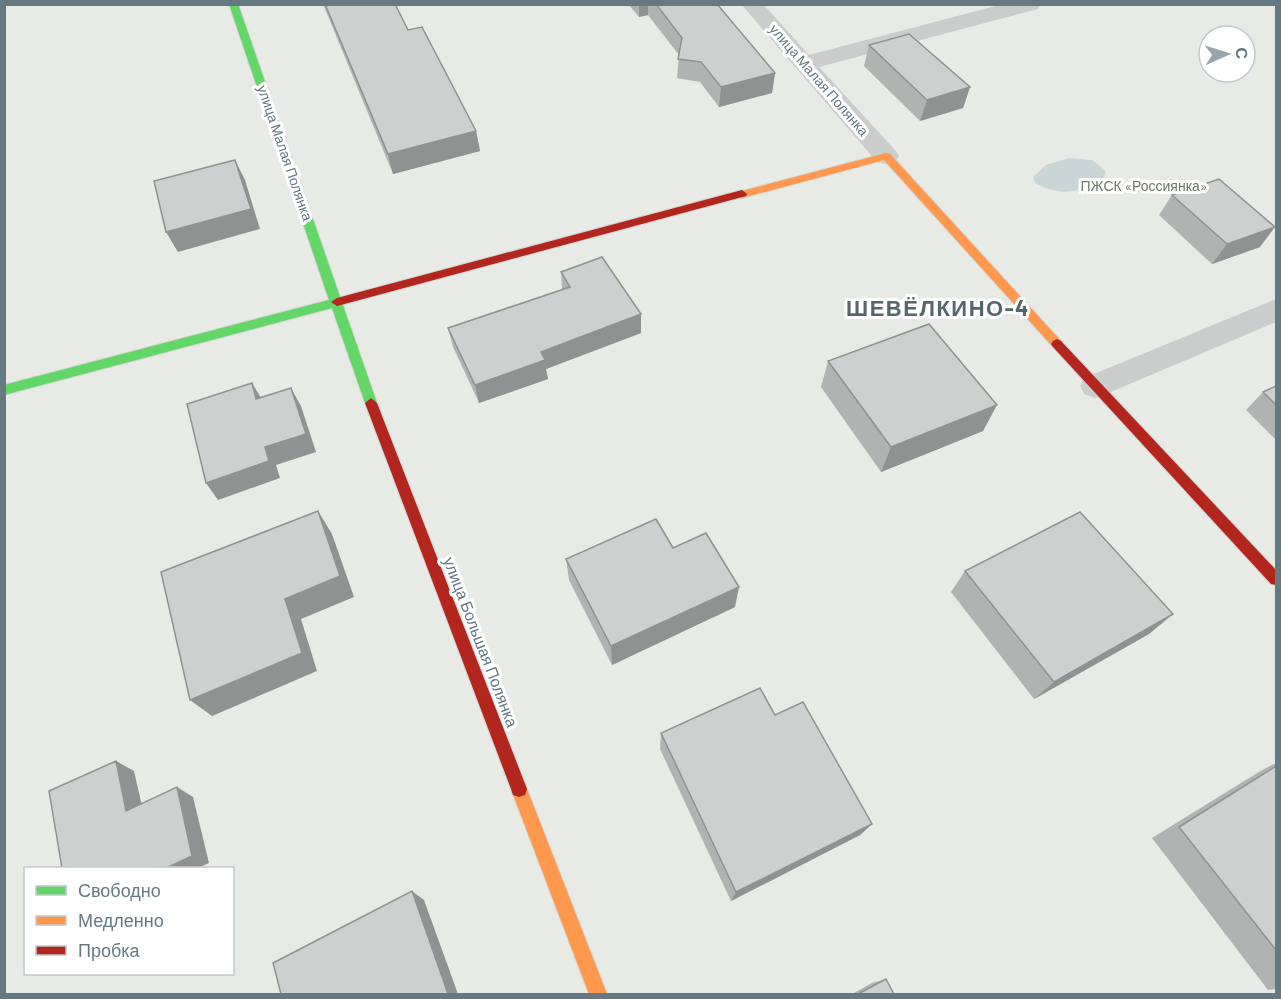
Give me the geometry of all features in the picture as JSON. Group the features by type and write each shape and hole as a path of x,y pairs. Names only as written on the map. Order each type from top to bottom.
{"street":[{"name":"улица Малая Полянка","path":"233,4 336,301"},
{"name":"улица Малая Полянка","path":"751,4 806,63 886,156"},
{"path":"806,63 1030,4"},
{"path":"4,390 886,156 1095,386 1276,579"},
{"name":"улица Большая Полянка","path":"336,301 358,368 598,994"},
{"path":"1095,386 1276,310"}],"green space":[{"name":"ПЖСК «Россиянка»","path":"5,5 1276,5 1276,994 5,994"}],"shaded area":[{"path":"1069,158 1092,160 1106,171 1102,183 1084,189 1061,192 1035,183 1033,177 1046,165"}],"building":[{"path":"325,4 395,4 408,30 422,27 476,131 388,154"},
{"path":"656,4 717,4 775,73 721,87 701,62 678,59 682,38"},
{"path":"909,34 970,87 927,100 869,45"},
{"path":"235,160 251,209 166,232 154,181"},
{"path":"1219,179 1275,227 1227,244 1172,195"},
{"path":"602,257 641,314 541,352 545,360 475,385 448,328 570,287 561,272"},
{"path":"929,324 997,405 891,447 828,361"},
{"path":"252,383 256,399 291,388 306,434 265,447 269,461 206,483 187,404"},
{"path":"1276,386 1276,405 1263,392"},
{"path":"318,511 340,576 285,599 302,653 190,700 161,572"},
{"path":"1080,512 1173,614 1054,682 965,571"},
{"path":"656,519 673,548 706,533 739,587 611,646 566,559"},
{"path":"760,688 775,715 803,702 872,824 736,892 661,733"},
{"path":"116,761 126,811 177,787 192,856 168,867 62,867 49,791"},
{"path":"1276,766 1276,950 1179,827"},
{"path":"412,891 448,994 281,994 273,963"},
{"path":"886,979 894,994 858,994"}],"traffic: fast":[{"path":"233,4 371,403"},
{"path":"4,390 337,302"}],"traffic: slow":[{"path":"742,194 886,156 1057,344"},
{"path":"519,789 598,994"}],"traffic: jam":[{"path":"337,302 742,194"},
{"path":"1057,344 1276,579"},
{"path":"371,403 519,789"}],"district":[{"name":"ШЕВЁЛКИНО-4","path":"938,308"}]}
